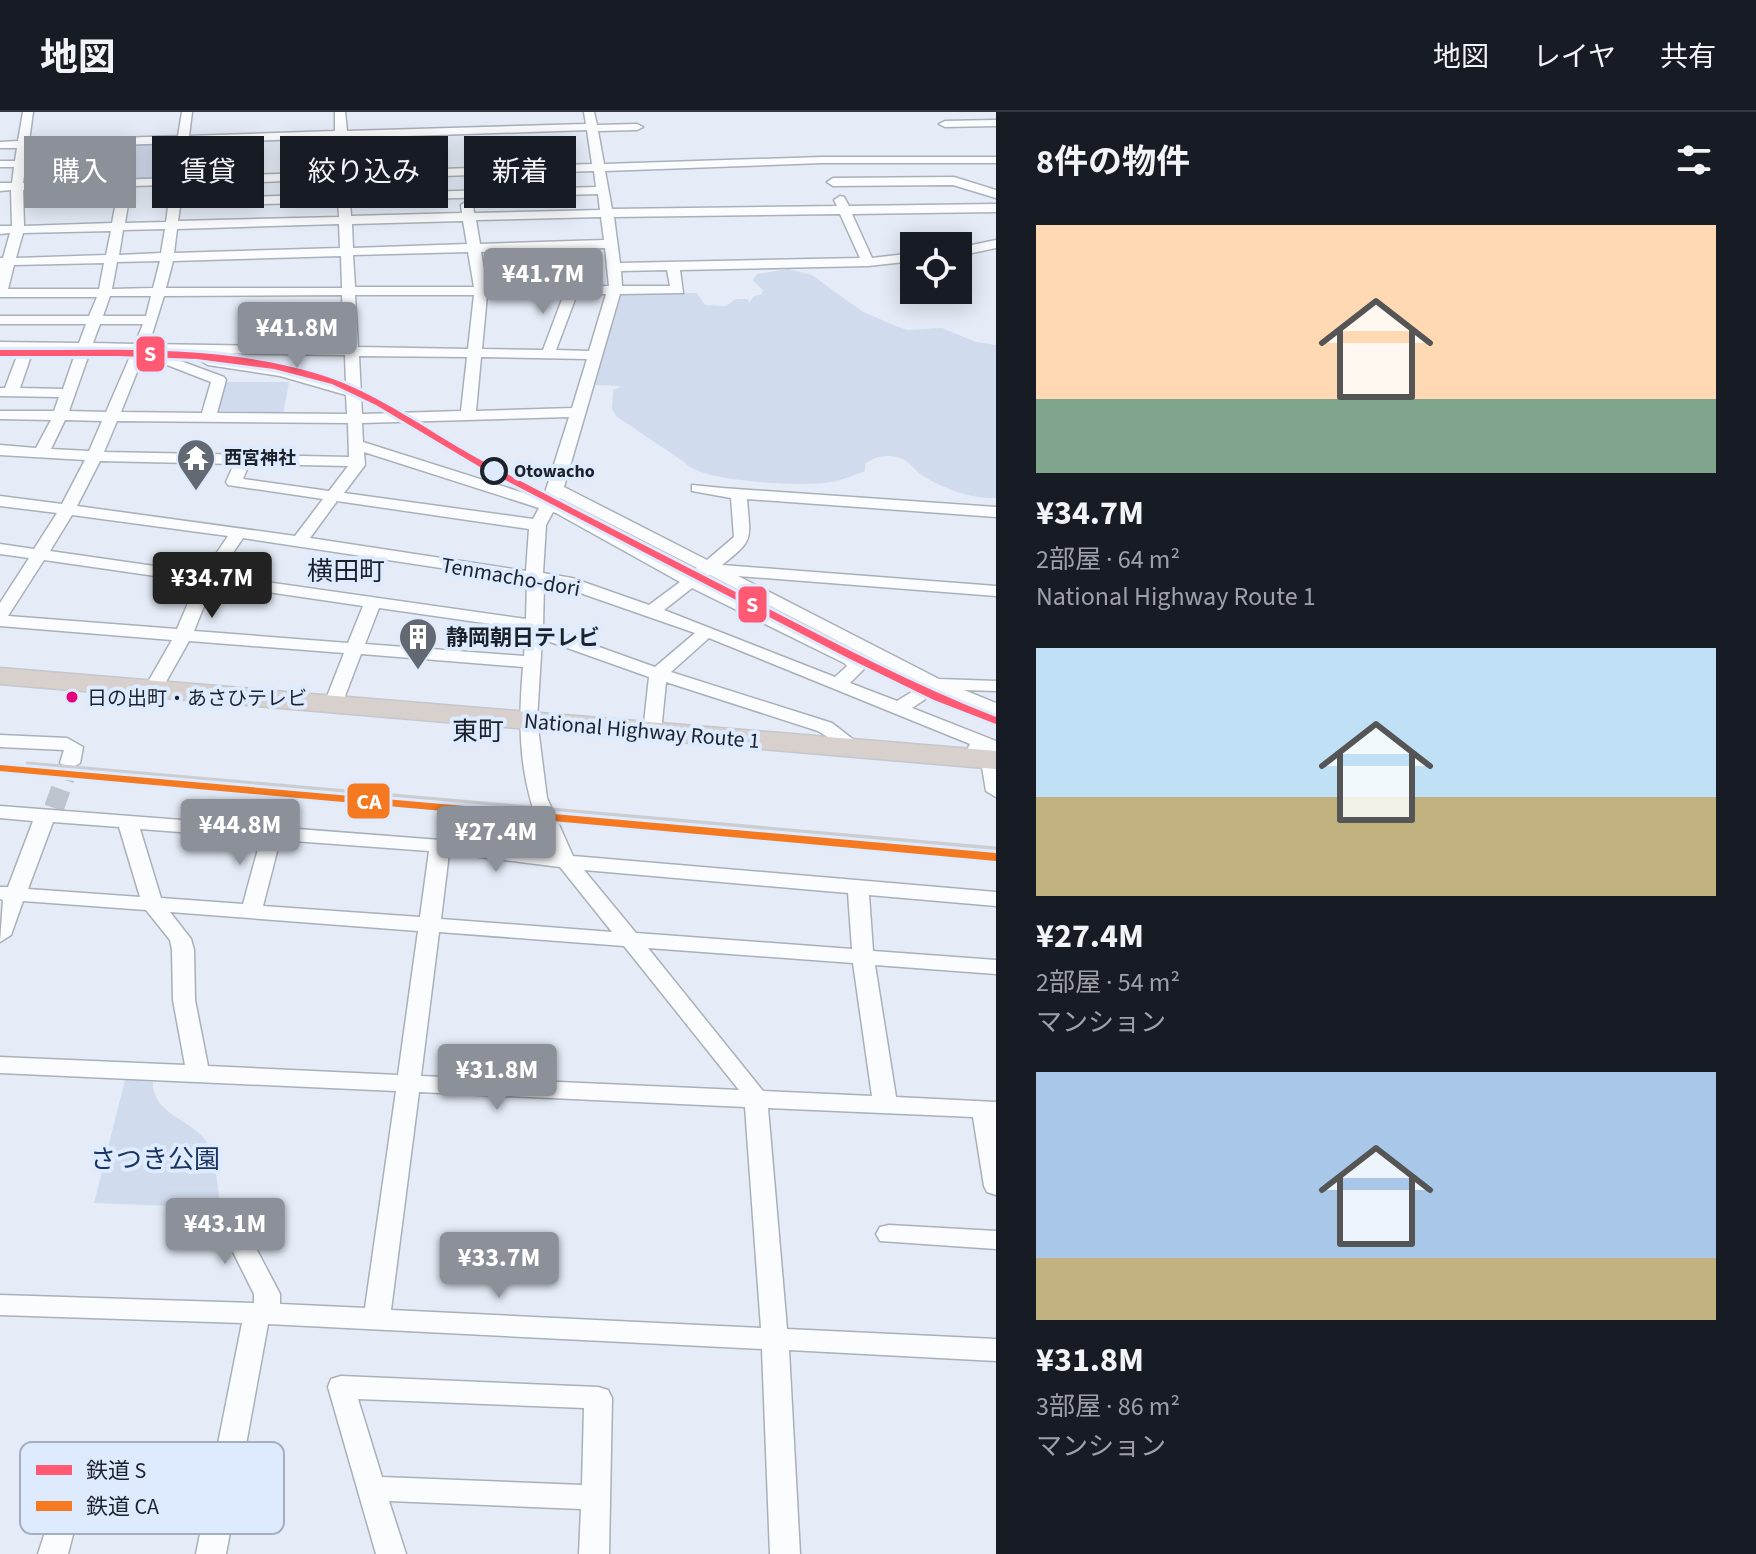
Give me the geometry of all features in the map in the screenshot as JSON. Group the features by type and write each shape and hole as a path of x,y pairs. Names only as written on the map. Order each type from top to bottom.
{"highway":[{"name":"National Highway Route 1","path":"0,676 652,732 994,756"}],"street":[{"path":"25,136 28,112"},
{"path":"183,136 187,112"},
{"path":"340,112 341,134"},
{"path":"589,112 615,267 614,290 552,497 538,525 533,564 537,577 528,720 537,798 553,840 750,1088 756,1100 775,1339 785,1554"},
{"path":"945,124 996,123"},
{"path":"262,136 637,127"},
{"path":"0,145 24,144 17,186 18,229 4,262 0,293 678,290 672,265"},
{"path":"822,160 868,262"},
{"path":"576,168 822,160 996,160"},
{"path":"0,164 21,164"},
{"path":"448,172 464,172"},
{"path":"461,172 464,188"},
{"path":"833,182 954,181 996,194"},
{"path":"0,187 24,186"},
{"path":"576,190 603,190"},
{"path":"41,453 60,416 105,293 122,208"},
{"path":"174,208 161,293 112,416 67,510 0,618 183,636 531,662"},
{"path":"299,541 357,462 343,208"},
{"path":"467,208 481,291 468,415"},
{"path":"0,230 607,213 996,208"},
{"path":"4,262 610,244"},
{"path":"972,249 996,244"},
{"path":"615,267 868,262 900,259"},
{"path":"548,354 572,290"},
{"path":"0,320 152,320"},
{"path":"0,346 138,354 353,352 594,355"},
{"path":"0,355 83,352"},
{"path":"138,354 167,360 219,380 208,417"},
{"path":"24,356 6,392 69,393"},
{"path":"167,360 208,361 281,372 354,393"},
{"path":"0,415 355,419 577,412"},
{"path":"356,445 552,497 709,569 936,684 996,709"},
{"path":"0,450 95,456 357,462"},
{"path":"243,460 234,482 538,525"},
{"path":"698,488 739,494 996,512"},
{"path":"651,612 739,544 742,537 739,494"},
{"path":"552,497 600,529 690,580 850,659 857,667 839,683"},
{"name":"Tenmacho-dori","path":"0,501 239,532 566,582 707,631 839,683 907,711 994,756"},
{"path":"153,689 183,636 207,579 239,532"},
{"path":"0,549 534,627 658,674 825,727 854,747"},
{"path":"709,569 996,591"},
{"path":"333,704 373,602"},
{"path":"652,732 658,674 707,631"},
{"path":"907,711 936,684 996,686"},
{"path":"0,741 67,744 74,747 70,763"},
{"path":"994,756 996,791"},
{"path":"0,812 50,813 128,823 440,846 996,899"},
{"path":"0,935 7,894 50,813"},
{"path":"128,823 153,905 180,939 184,1000 198,1073"},
{"path":"251,912 272,833"},
{"path":"377,1319 440,846"},
{"path":"858,886 863,956 885,1105"},
{"path":"7,894 996,967"},
{"path":"0,1065 990,1109 996,1186"},
{"path":"224,1210 267,1294 235,1442"},
{"path":"889,1234 996,1240"},
{"path":"0,1305 377,1319 996,1350"},
{"path":"391,1554 341,1387 598,1398 594,1554"},
{"path":"371,1488 596,1498"},
{"path":"53,1554 59,1534"},
{"path":"211,1554 215,1534"}],"green space":[{"path":"152,141 152,181 136,181 136,142"},
{"path":"788,269 812,275 863,312 896,326 907,330 942,328 976,342 996,345 996,498 976,497 946,488 919,473 906,460 890,456 869,461 865,464 865,471 823,483 771,483 709,474 693,469 616,416 612,409 613,390 622,386 594,385 622,293 697,293 705,305 726,306 736,299 748,299 749,303 754,296 762,294 763,290 753,280 757,274"},
{"path":"225,382 289,382 283,415 216,415"},
{"name":"さつき公園","path":"125,1080 153,1082 154,1093 165,1109 206,1141 215,1164 221,1208 94,1203"}],"tunnel":[{"path":"54,808 70,763"}],"railway":[{"path":"28,764 996,849"},
{"path":"7,768 39,769"}],"rail line":[{"name":"S","path":"0,353 197,356 274,366 335,383 379,403 483,465 852,656 996,721"},
{"name":"CA","path":"0,768 996,857"}],"place":[{"name":"Otowacho","path":"494,471"},
{"name":"西宮神社","path":"196,492"},
{"name":"静岡朝日テレビ","path":"418,671"},
{"name":"日の出町・あさひテレビ","path":"72,697"}],"district":[{"name":"横田町","path":"346,571"},
{"name":"東町","path":"478,731"}]}
